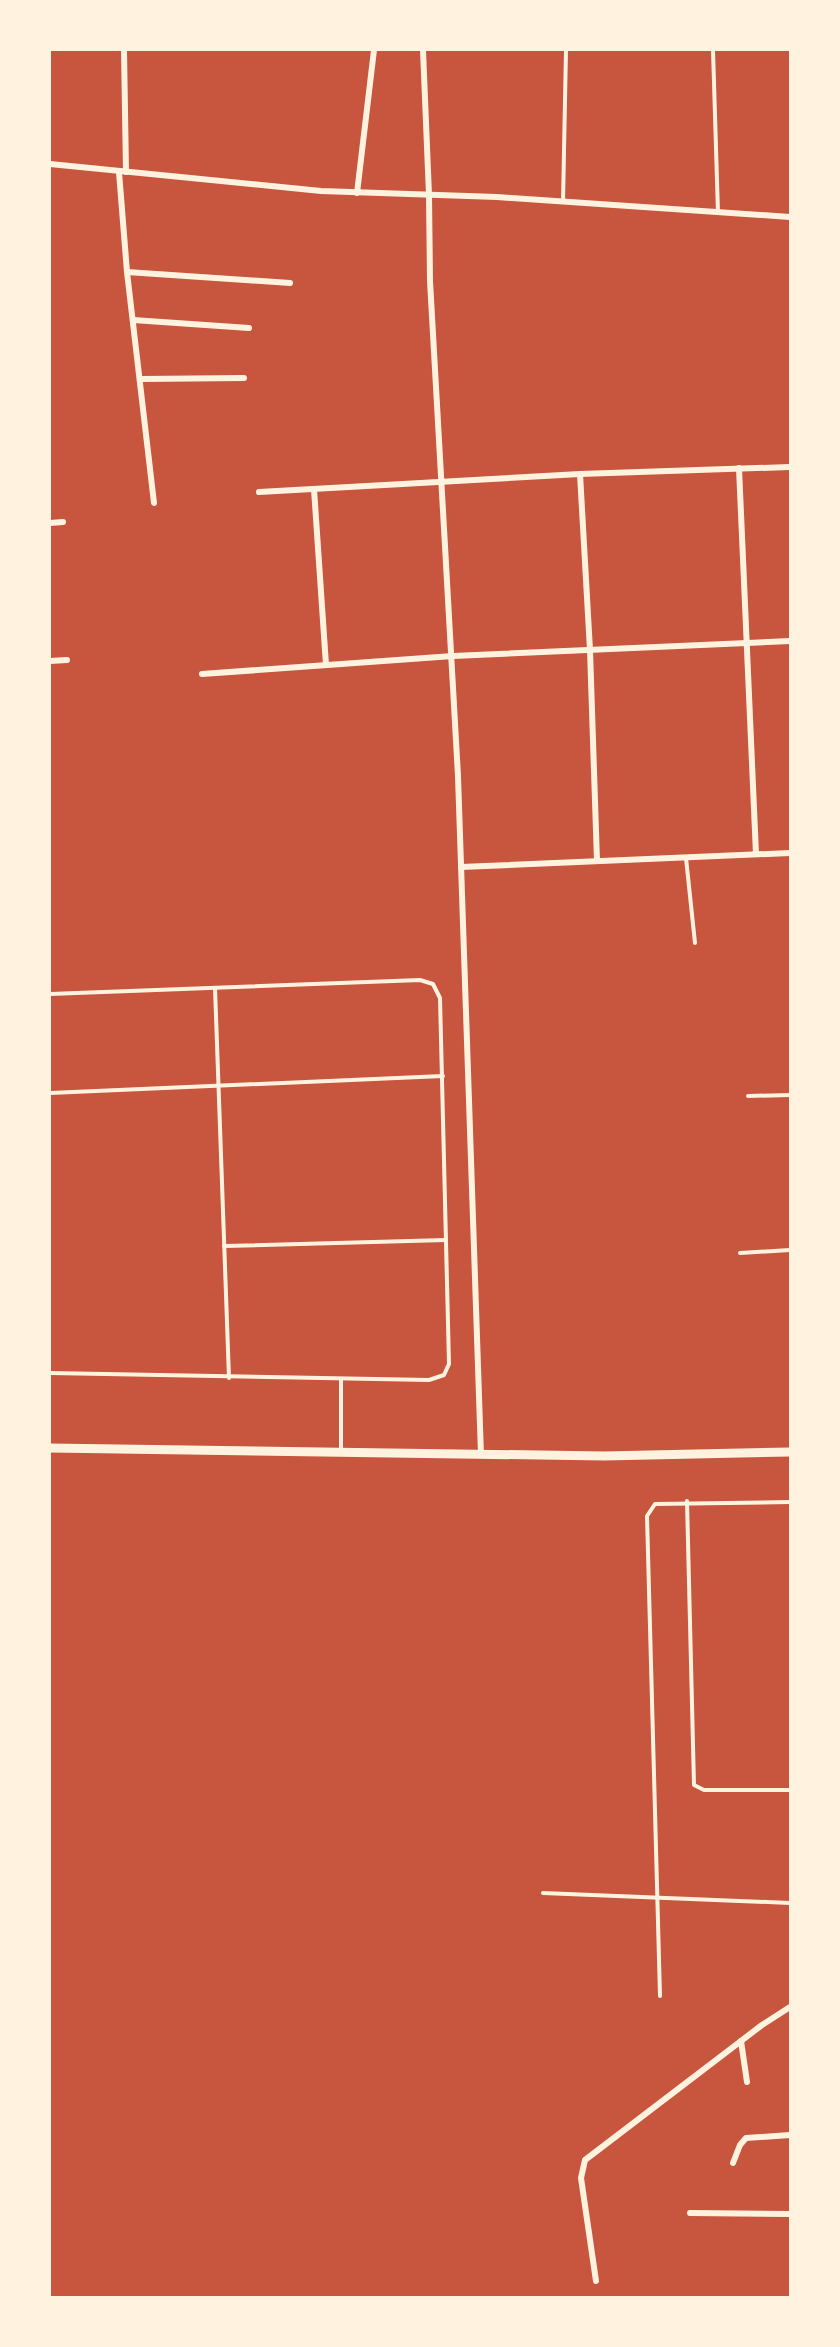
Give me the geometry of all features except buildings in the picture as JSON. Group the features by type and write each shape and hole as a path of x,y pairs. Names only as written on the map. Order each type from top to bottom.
{"street":[{"path":"124,50 123,172 127,272 154,503"},
{"path":"357,193 374,50"},
{"path":"423,50 430,291 453,656 481,1455"},
{"path":"50,164 357,193 429,195 790,218"},
{"path":"127,272 290,283"},
{"path":"133,320 249,328"},
{"path":"141,379 244,378"},
{"path":"258,492 580,474 790,467"},
{"path":"739,468 756,854"},
{"path":"580,474 590,650 597,861"},
{"path":"315,489 326,665"},
{"path":"50,523 63,522"},
{"path":"202,674 453,656 790,641"},
{"path":"50,661 67,660"},
{"path":"461,867 790,853"},
{"path":"50,1448 604,1456 790,1452"},
{"path":"596,2281 581,2178 585,2160 741,2041 790,2007"},
{"path":"741,2041 747,2082"},
{"path":"733,2163 740,2145 746,2138 790,2134"},
{"path":"690,2213 790,2214"}],"lane":[{"path":"563,203 566,50"},
{"path":"713,50 718,213"},
{"path":"686,857 694,943"},
{"path":"50,994 427,981 433,984 439,992 443,1076 449,1364 444,1375 429,1380 50,1373"},
{"path":"215,988 229,1378"},
{"path":"50,1093 443,1076"},
{"path":"748,1096 790,1095"},
{"path":"224,1246 446,1240"},
{"path":"740,1253 790,1250"},
{"path":"341,1380 341,1454"},
{"path":"687,1501 694,1785 704,1790 790,1790"},
{"path":"660,1996 646,1525 650,1508 655,1504 687,1501 790,1502"},
{"path":"543,1893 790,1903"}]}
